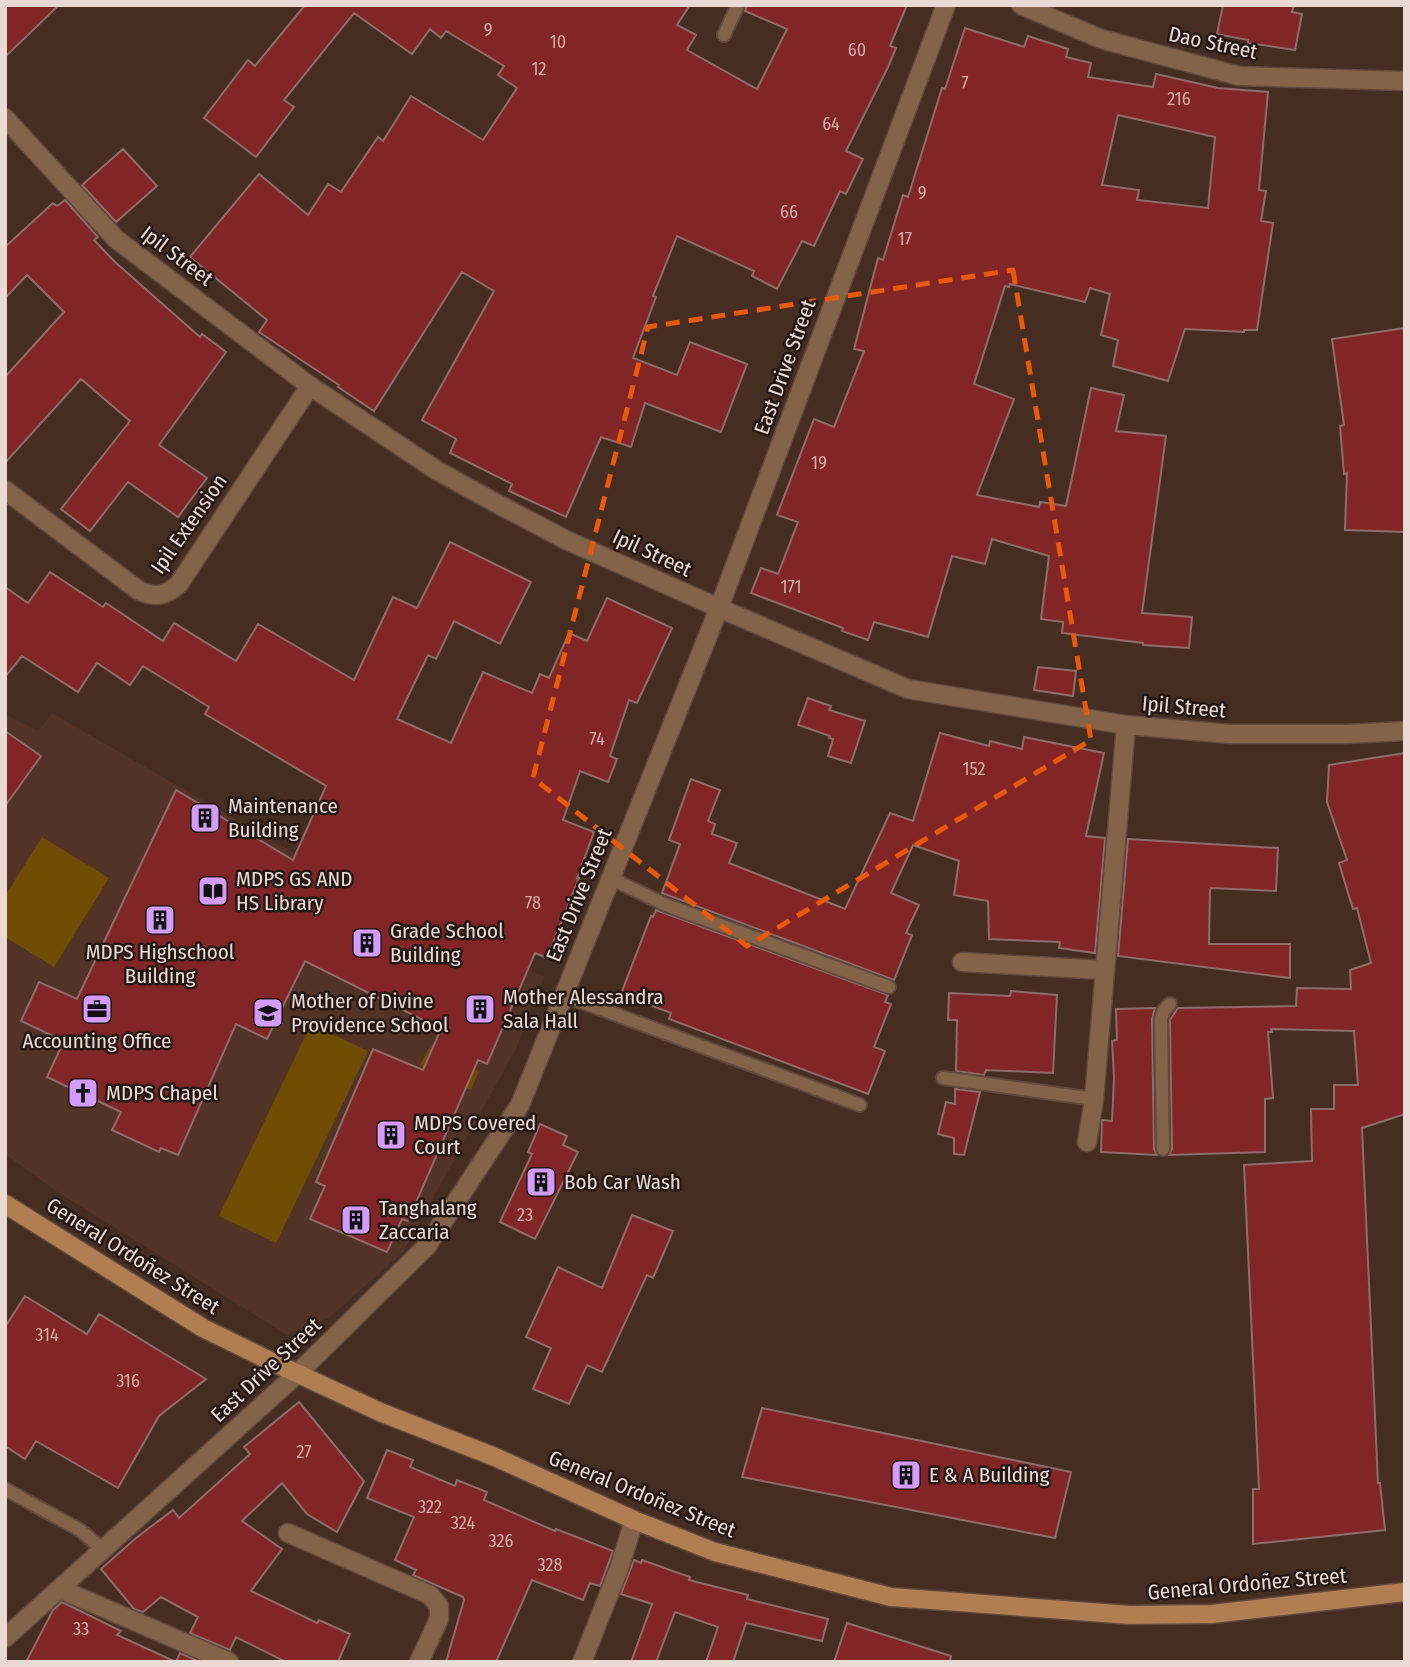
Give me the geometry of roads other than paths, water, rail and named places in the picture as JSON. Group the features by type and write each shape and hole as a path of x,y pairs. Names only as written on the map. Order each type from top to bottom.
{"main road":[{"name":"General Ordoñez Street","path":"5,1204 203,1328 380,1412 495,1457 634,1520 715,1552 891,1597 1130,1615 1212,1614 1405,1592"}],"street":[{"name":"East Drive Street","path":"5,1638 297,1374 426,1246 520,1105 719,608 946,5"},
{"name":"Dao Street","path":"1021,5 1101,39 1239,76 1405,81"},
{"name":"Ipil Street","path":"5,118 117,239 310,386 436,470 492,501 566,540 719,608 908,689 1126,725 1230,734 1405,731"},
{"name":"Ipil Extension","path":"5,490 138,590 149,596 160,596 171,592 179,584 310,386"},
{"path":"1087,1142 1094,1099 1126,725"},
{"path":"962,962 1104,970"},
{"path":"582,1662 620,1566 634,1520"},
{"path":"288,1533 430,1595 439,1606 439,1619 419,1662"},
{"path":"60,1589 229,1662"}],"lane":[{"path":"724,35 738,5"},
{"path":"610,878 666,905 889,987"},
{"path":"563,995 860,1105"},
{"path":"1163,1149 1161,1019 1170,1004"},
{"path":"943,1078 1094,1099"},
{"path":"5,1489 80,1530 103,1550"}],"place":[{"name":"Maintenance Building","path":"205,818"},
{"name":"MDPS GS AND HS Library","path":"213,891"},
{"name":"MDPS Highschool Building","path":"160,920"},
{"name":"Grade School Building","path":"367,943"},
{"name":"Accounting Office","path":"97,1009"},
{"name":"Mother Alessandra Sala Hall","path":"480,1009"},
{"name":"Mother of Divine Providence School","path":"268,1013"},
{"name":"MDPS Chapel","path":"83,1093"},
{"name":"MDPS Covered Court","path":"391,1135"},
{"name":"Bob Car Wash","path":"541,1182"},
{"name":"Tanghalang Zaccaria","path":"356,1220"},
{"name":"E & A Building","path":"906,1475"}]}
